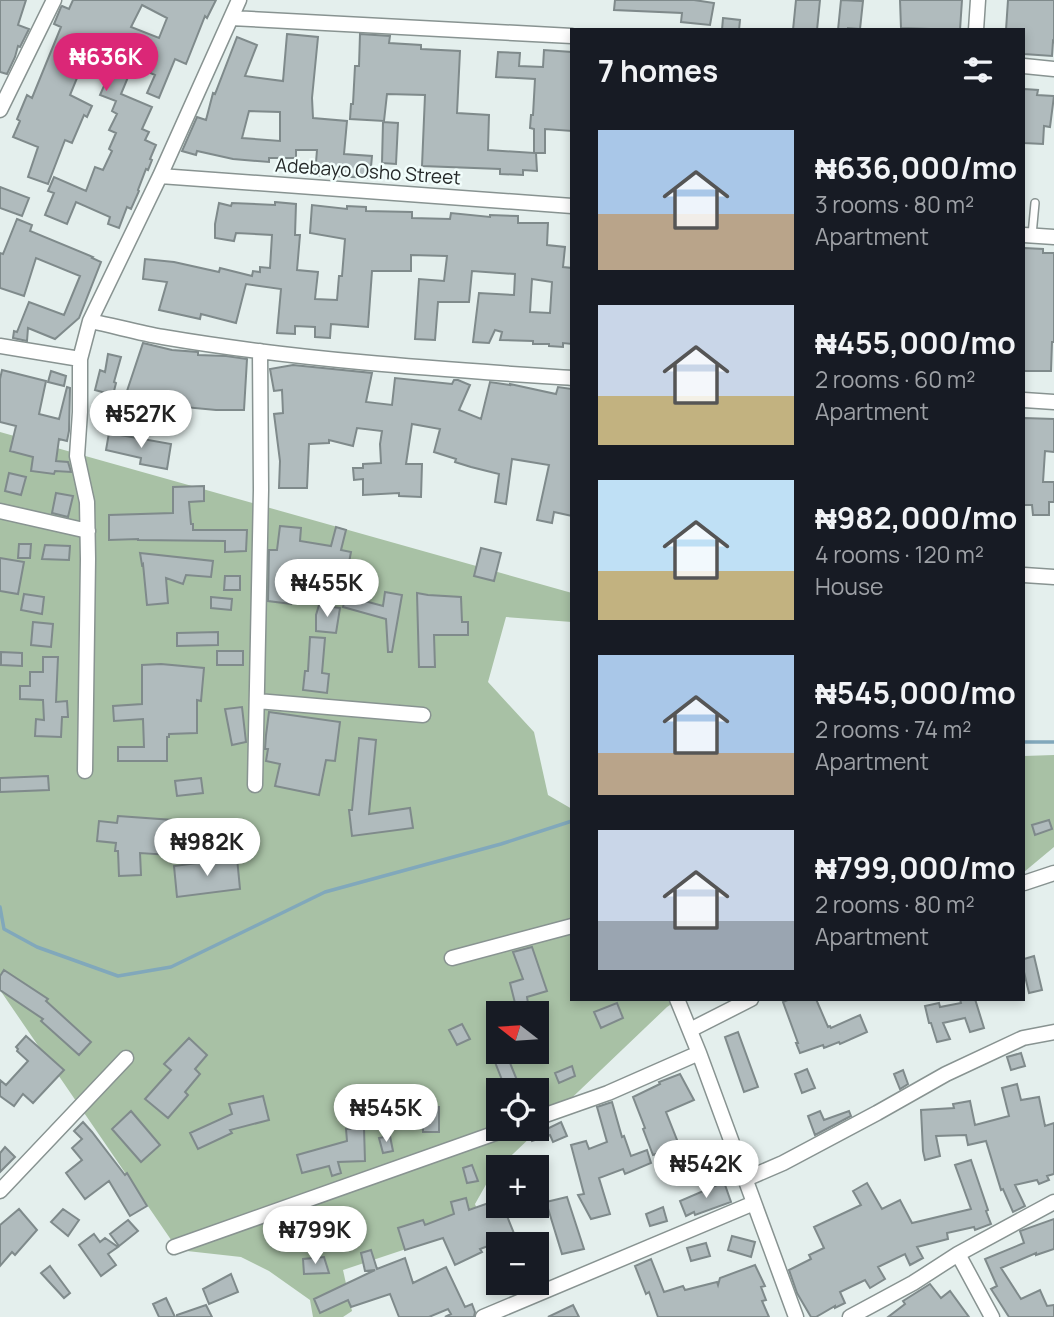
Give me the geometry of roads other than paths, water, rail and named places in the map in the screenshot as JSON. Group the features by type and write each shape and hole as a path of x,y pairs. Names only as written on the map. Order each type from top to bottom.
{"street":[{"path":"0,110 4,93 54,0"},
{"path":"85,771 88,531 87,502 77,456 80,359 90,321 160,176 239,0"},
{"path":"976,28 978,0"},
{"path":"231,18 570,37"},
{"path":"1025,66 1054,69"},
{"name":"Adebayo Osho Street","path":"160,176 570,206"},
{"path":"1028,235 1054,237"},
{"path":"90,321 162,337 260,351 570,378"},
{"path":"0,346 80,359"},
{"path":"255,785 261,489 260,351"},
{"path":"1025,400 1054,402"},
{"path":"0,510 88,531"},
{"path":"1025,575 1054,577"},
{"path":"257,701 422,715"},
{"path":"1025,883 1054,873"},
{"path":"452,958 570,927"},
{"path":"678,1001 796,1317"},
{"path":"690,1030 747,1001"},
{"path":"746,1180 783,1163 946,1074 1023,1038 1054,1032"},
{"path":"549,1114 608,1093 699,1053"},
{"path":"0,1191 126,1058"},
{"path":"174,1247 486,1136"},
{"path":"850,1317 1054,1202"},
{"path":"484,1317 754,1203"},
{"path":"958,1254 992,1317"}],"lane":[{"path":"1028,235 1035,203"}],"waterway":[{"path":"1025,742 1054,742"},
{"path":"0,907 4,929 37,947 118,976 171,967 325,892 501,844 570,822"}]}
